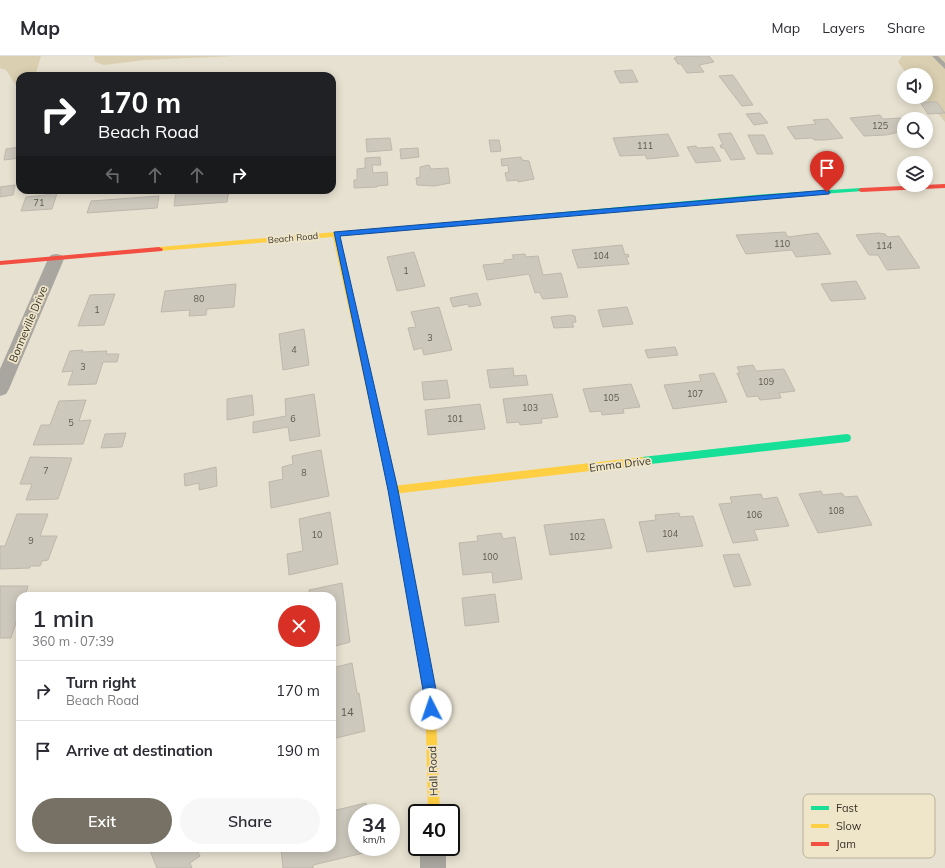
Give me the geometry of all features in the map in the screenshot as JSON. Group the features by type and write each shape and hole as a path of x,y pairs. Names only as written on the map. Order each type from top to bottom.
{"street":[{"name":"Beach Road","path":"0,264 768,196 886,188 945,186"},
{"name":"Hall Road","path":"336,234 393,490 431,695 434,804"},
{"name":"Bonneville Drive","path":"0,389 56,259"},
{"name":"Emma Drive","path":"393,490 847,438"},
{"path":"433,856 433,868"}],"lane":[{"path":"935,56 945,67"}],"shaded area":[{"path":"0,56 41,56 36,72 16,72 16,85 6,70 0,68"},
{"path":"94,56 235,56 144,60 104,65 95,62"},
{"path":"902,56 945,56 945,122 931,104 933,104 933,68 903,68 898,62"}],"building":[{"path":"676,56 709,56 714,62 699,65 704,72 687,73 681,64 678,64 674,58 677,58"},
{"path":"632,70 638,82 620,83 614,71"},
{"path":"733,75 753,105 742,106 719,76"},
{"path":"933,102 937,102 945,113 933,114 933,112 927,112 921,104 933,104"},
{"path":"760,113 768,123 754,125 746,114"},
{"path":"880,115 883,119 897,118 897,133 886,135 864,136 850,118"},
{"path":"828,119 843,138 824,140 814,140 813,138 795,139 787,127 816,124 813,120"},
{"path":"731,133 745,159 731,160 724,148 721,148 720,145 723,145 718,134"},
{"path":"668,134 679,156 647,159 645,155 620,156 613,138"},
{"path":"748,135 764,135 773,154 757,154"},
{"path":"390,138 392,150 367,152 366,139"},
{"path":"489,140 499,140 501,151 491,152"},
{"path":"696,146 697,148 713,147 721,161 696,163 687,147"},
{"path":"16,148 16,158 4,160 6,149"},
{"path":"418,148 419,157 401,159 400,149"},
{"path":"380,157 381,165 372,165 373,173 387,172 388,185 354,188 354,180 357,180 357,169 365,168 365,158"},
{"path":"521,157 522,160 529,161 534,179 518,182 518,180 507,181 505,173 509,172 508,165 502,166 501,159"},
{"path":"429,165 431,169 448,168 450,183 434,186 417,185 416,178 420,177 420,167"},
{"path":"15,185 13,195 0,197 0,187"},
{"path":"57,194 52,209 21,211 26,197"},
{"path":"176,194 228,194 227,202 174,206"},
{"path":"159,196 157,208 87,213 91,201"},
{"path":"785,232 788,237 818,233 831,254 796,257 792,250 746,254 736,235"},
{"path":"878,233 885,234 888,237 899,236 920,268 887,270 878,255 869,255 856,235"},
{"path":"622,245 625,255 628,254 629,257 626,257 629,264 578,268 572,250"},
{"path":"414,252 425,286 397,291 387,257"},
{"path":"525,254 526,257 538,256 543,275 561,273 568,297 543,299 539,292 535,293 529,274 487,280 483,265 504,263 504,260 514,259 512,255"},
{"path":"856,281 866,299 831,301 821,284"},
{"path":"236,284 234,307 207,309 206,315 189,316 190,310 161,312 165,291"},
{"path":"477,293 481,305 469,307 468,304 453,307 450,298"},
{"path":"115,294 104,325 78,326 90,295"},
{"path":"439,307 452,350 424,355 422,348 414,350 408,328 416,327 411,312"},
{"path":"627,307 633,324 603,327 598,310"},
{"path":"570,315 575,316 576,322 572,323 574,327 554,328 551,317"},
{"path":"304,329 309,365 283,370 279,334"},
{"path":"675,347 678,355 648,358 645,350"},
{"path":"83,350 82,352 107,351 106,354 119,354 117,362 103,362 96,384 68,385 73,371 62,372 70,351"},
{"path":"753,365 756,371 784,369 795,391 779,393 781,398 760,400 758,396 747,397 737,373 740,373 737,367"},
{"path":"513,368 514,376 526,375 528,385 490,388 487,370"},
{"path":"714,373 727,402 673,409 664,385 701,381 699,375"},
{"path":"447,380 450,398 424,400 422,382"},
{"path":"631,384 640,407 623,409 624,413 602,415 601,411 590,412 583,389"},
{"path":"314,394 320,436 290,441 288,427 253,433 253,422 286,416 285,399"},
{"path":"552,394 558,417 541,419 542,423 520,425 519,422 507,423 503,399"},
{"path":"252,395 254,415 227,420 227,399"},
{"path":"86,400 79,421 91,420 83,444 33,445 41,425 50,425 59,401"},
{"path":"480,404 485,429 428,435 425,410"},
{"path":"126,433 122,447 101,448 105,434"},
{"path":"321,450 329,496 271,508 269,482 283,479 282,467 293,464 292,456"},
{"path":"30,457 72,458 58,499 26,500 32,484 20,484"},
{"path":"216,467 217,486 199,490 199,483 185,486 184,474"},
{"path":"821,491 823,495 842,493 845,497 857,496 872,525 818,533 799,494"},
{"path":"761,494 763,499 777,497 789,526 754,530 758,540 733,543 719,504 732,503 730,497"},
{"path":"330,512 338,564 289,575 287,554 303,551 299,519"},
{"path":"679,513 680,517 693,516 703,546 647,552 639,522 656,520 655,515"},
{"path":"17,514 48,514 40,536 57,536 48,560 42,561 40,566 30,566 30,568 0,569 0,546 5,546"},
{"path":"604,519 612,548 550,555 544,525"},
{"path":"501,533 503,539 515,537 522,579 493,583 492,572 463,575 459,543 478,541 477,536"},
{"path":"739,554 751,585 734,587 723,555"},
{"path":"342,583 350,642 336,646 336,592 309,592 309,590"},
{"path":"0,586 28,586 26,592 16,592 16,622 11,638 0,638"},
{"path":"495,594 499,622 465,626 462,598"},
{"path":"352,663 357,693 359,693 365,731 336,738 336,667"},
{"path":"348,807 348,856 351,856 313,865 313,868 283,868 281,852 336,852 336,810"},
{"path":"151,852 198,852 200,856 190,863 192,868 157,868"}],"traffic: fast":[{"path":"418,227 768,196 861,190"},
{"path":"379,429 393,490 430,690"},
{"path":"642,461 847,438"}],"traffic: slow":[{"path":"159,249 418,227"},
{"path":"336,234 379,429"},
{"path":"393,490 642,461"},
{"path":"430,690 434,804"}],"traffic: jam":[{"path":"861,190 945,186"},
{"path":"0,263 159,249"}],"route":[{"path":"431,709 431,695 393,490 336,234 649,206 827,192"}]}
